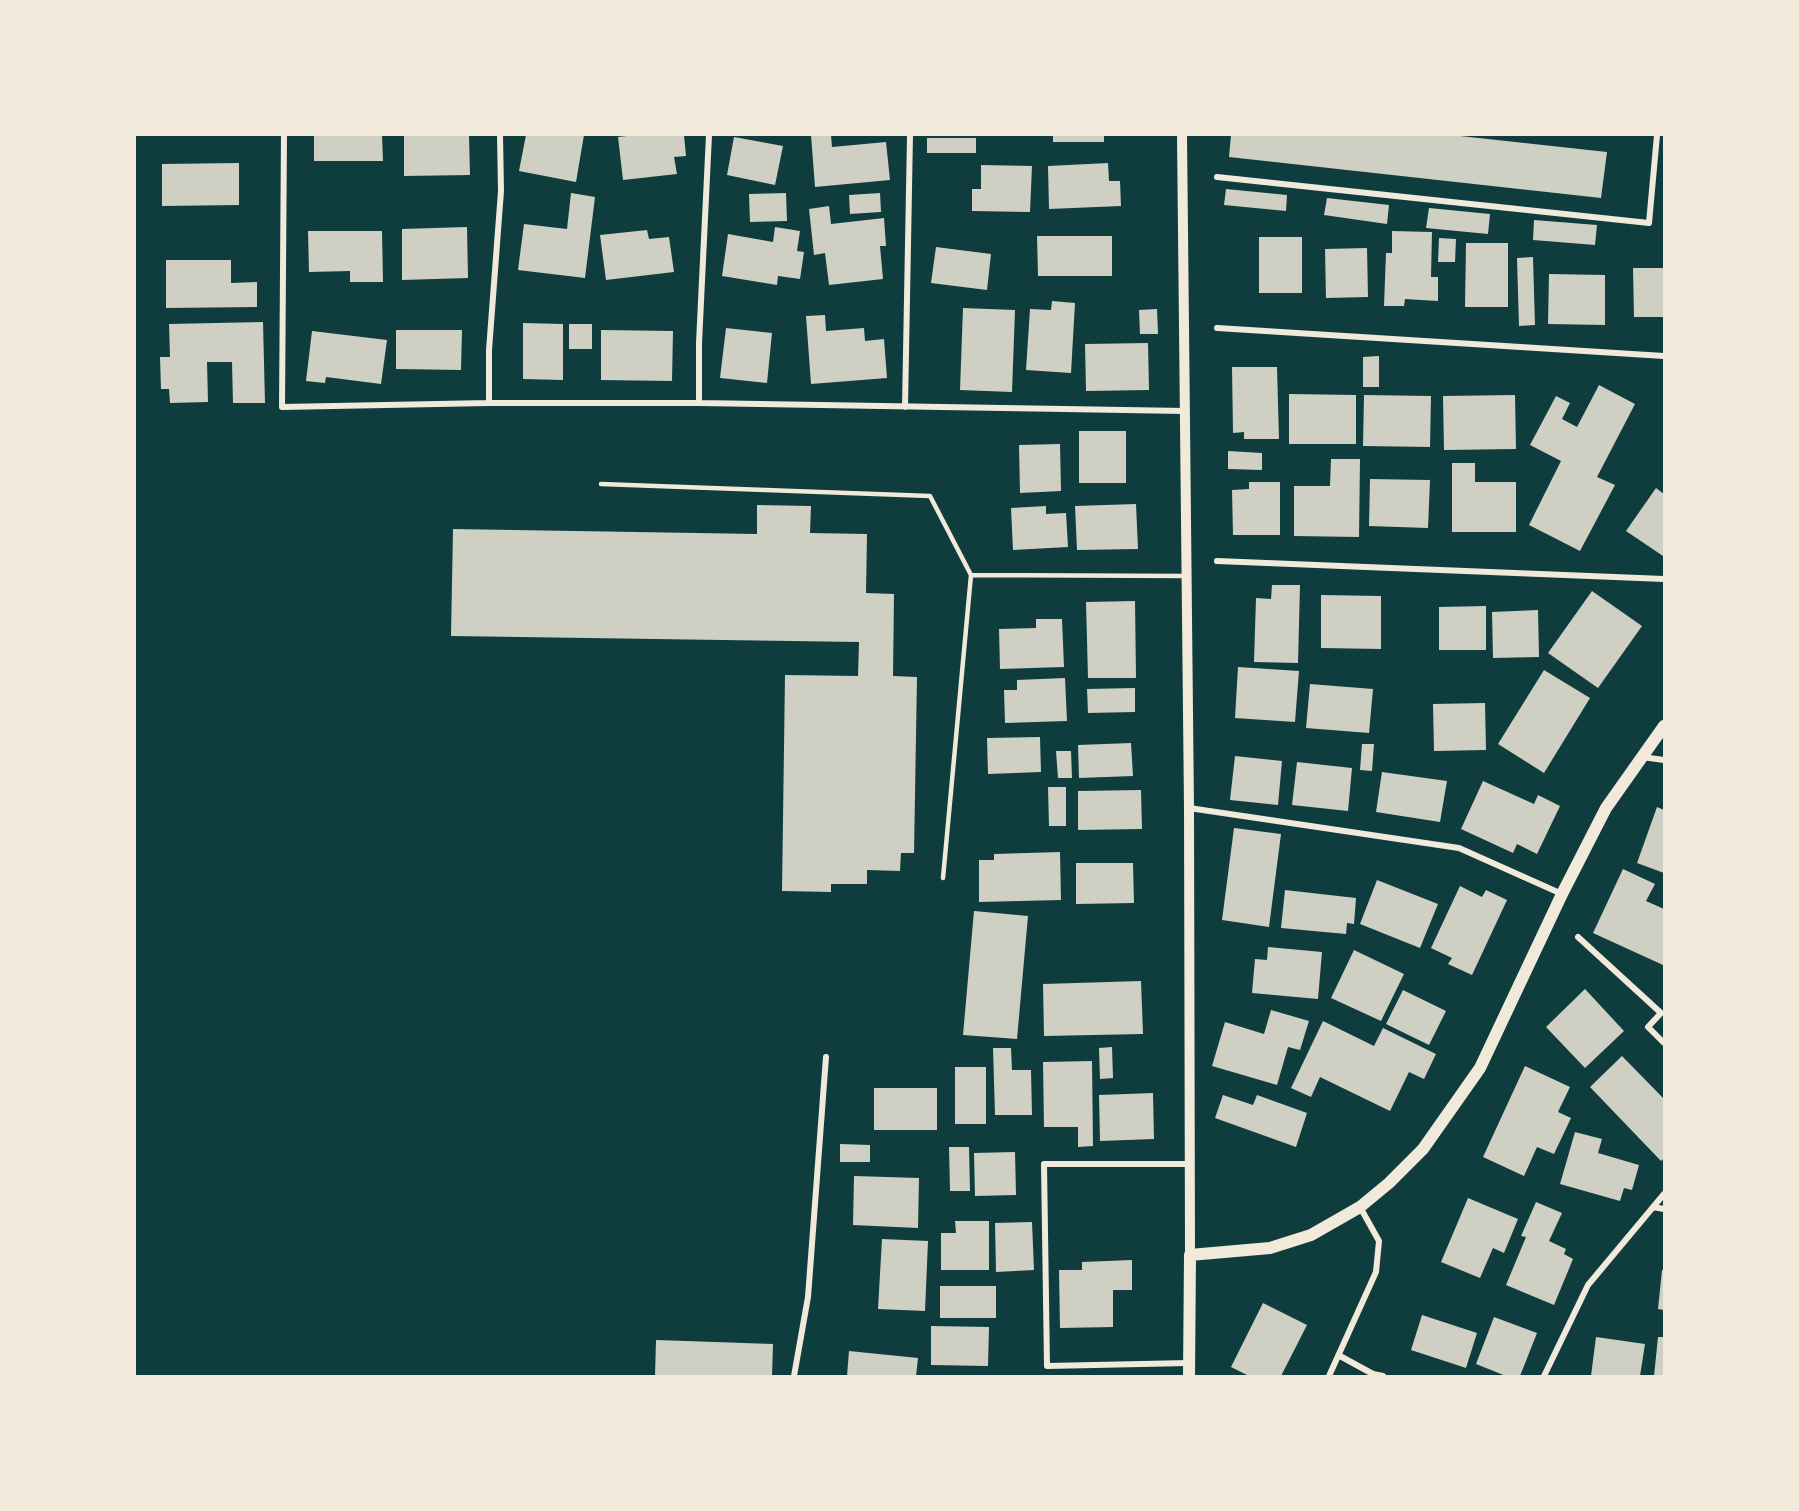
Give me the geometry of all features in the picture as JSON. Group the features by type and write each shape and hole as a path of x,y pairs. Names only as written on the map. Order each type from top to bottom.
{"main road":[{"path":"1189,1376 1190,1256 1270,1248 1311,1234 1360,1208 1423,1149 1480,1068 1562,894 1606,808 1664,726"}],"street":[{"path":"284,135 282,406 699,403 1185,411"},
{"path":"489,403 489,350 501,191 500,135"},
{"path":"699,403 699,343 709,135"},
{"path":"905,407 910,135"},
{"path":"1182,135 1190,1256"},
{"path":"1217,177 1649,223 1657,135"},
{"path":"1218,328 1664,356"},
{"path":"1216,561 1664,579"},
{"path":"1642,757 1664,760"},
{"path":"1188,808 1459,848 1562,894"},
{"path":"1578,937 1661,1013 1648,1027 1664,1043"},
{"path":"794,1376 808,1298 826,1057"},
{"path":"1189,1363 1047,1366 1044,1164 1190,1164"},
{"path":"1544,1376 1588,1285 1664,1194"},
{"path":"1653,1207 1664,1209"},
{"path":"1329,1376 1376,1272 1379,1241 1360,1208"},
{"path":"1340,1356 1373,1374 1383,1376"}],"lane":[{"path":"601,484 930,496 971,575 943,878"},
{"path":"971,575 1185,576"}],"building":[{"path":"314,135 382,135 383,161 314,161"},
{"path":"469,135 470,175 404,176 404,136"},
{"path":"526,135 584,135 576,182 519,171"},
{"path":"684,135 686,156 674,157 677,174 623,180 618,137"},
{"path":"811,135 831,135 832,147 886,142 890,180 815,187"},
{"path":"1053,135 1104,135 1104,142 1053,142"},
{"path":"1231,135 1451,135 1607,152 1601,198 1229,157"},
{"path":"734,137 783,146 775,185 727,175"},
{"path":"927,138 976,138 976,153 927,153"},
{"path":"239,163 239,205 162,206 162,164"},
{"path":"1108,163 1109,181 1120,181 1121,206 1049,209 1048,166"},
{"path":"981,165 1032,166 1030,212 972,211 972,189 981,189"},
{"path":"1226,189 1287,195 1286,211 1224,205"},
{"path":"571,193 595,197 585,278 518,270 524,224 567,229"},
{"path":"786,193 787,221 750,222 749,194"},
{"path":"880,193 881,212 850,214 849,195"},
{"path":"1327,198 1389,205 1387,224 1324,215"},
{"path":"829,206 831,224 884,218 886,246 880,246 883,279 829,285 825,253 814,255 809,209"},
{"path":"1429,208 1490,214 1488,234 1426,228"},
{"path":"1534,220 1597,225 1595,245 1533,240"},
{"path":"467,227 468,278 402,280 402,229"},
{"path":"775,227 800,231 797,251 804,252 800,279 778,276 777,285 722,276 728,234 773,242"},
{"path":"647,230 649,239 669,237 674,272 606,280 600,235"},
{"path":"308,231 382,231 383,282 350,282 350,271 309,272"},
{"path":"1392,231 1432,232 1431,277 1438,277 1438,301 1405,299 1404,306 1384,306 1386,253 1392,253"},
{"path":"1037,236 1112,236 1112,276 1038,276"},
{"path":"1259,237 1302,237 1302,293 1259,293"},
{"path":"1439,238 1456,239 1455,262 1438,262"},
{"path":"1466,243 1508,243 1508,307 1465,307"},
{"path":"936,247 991,254 987,290 931,283"},
{"path":"1367,248 1368,297 1326,298 1325,249"},
{"path":"1533,257 1535,325 1519,326 1517,258"},
{"path":"166,260 231,260 231,283 257,282 257,307 166,308"},
{"path":"1633,268 1664,268 1664,317 1634,317"},
{"path":"1549,274 1605,275 1605,325 1548,324"},
{"path":"1052,301 1075,303 1071,373 1026,370 1030,309 1051,310"},
{"path":"963,308 1015,310 1012,392 960,390"},
{"path":"1157,309 1158,334 1140,334 1139,310"},
{"path":"825,315 826,331 864,328 865,341 884,339 887,378 811,384 806,316"},
{"path":"263,322 265,403 233,403 232,362 207,362 208,402 170,403 169,389 161,389 160,357 170,357 169,324"},
{"path":"523,323 563,324 563,380 523,379"},
{"path":"569,324 592,324 592,349 569,349"},
{"path":"726,328 772,333 767,383 720,378"},
{"path":"396,330 462,330 461,370 396,369"},
{"path":"601,330 673,331 672,381 601,380"},
{"path":"312,331 387,340 381,384 326,377 325,383 306,381"},
{"path":"1148,343 1149,390 1086,391 1085,344"},
{"path":"1379,356 1379,387 1363,387 1363,357"},
{"path":"1232,367 1277,367 1279,439 1244,439 1244,432 1233,433"},
{"path":"1599,385 1635,404 1597,477 1615,485 1580,551 1529,525 1561,461 1530,445 1556,396 1570,403 1562,419 1577,427"},
{"path":"1289,394 1356,395 1356,444 1289,444"},
{"path":"1364,395 1431,396 1430,447 1363,446"},
{"path":"1515,395 1516,449 1444,450 1443,396"},
{"path":"1079,431 1126,431 1126,483 1079,483"},
{"path":"1060,444 1061,491 1020,493 1019,445"},
{"path":"1228,451 1262,453 1262,470 1228,469"},
{"path":"1331,459 1360,459 1359,537 1294,536 1294,486 1330,486"},
{"path":"1452,463 1475,463 1475,482 1516,482 1516,532 1452,532"},
{"path":"1370,479 1430,480 1428,528 1369,526"},
{"path":"1249,482 1280,482 1280,535 1233,535 1232,490 1249,489"},
{"path":"1656,488 1664,494 1663,556 1626,531"},
{"path":"1136,504 1138,549 1077,550 1075,506"},
{"path":"757,505 811,506 810,533 867,534 866,593 894,594 893,676 917,677 914,853 901,853 900,871 867,870 867,884 831,884 831,892 782,891 785,675 858,676 859,642 451,636 453,529 757,534"},
{"path":"1046,506 1046,514 1066,513 1068,547 1013,550 1011,508"},
{"path":"1272,585 1300,585 1298,663 1254,662 1256,598 1271,599"},
{"path":"1592,591 1642,626 1598,688 1548,653"},
{"path":"1321,595 1381,596 1381,649 1321,648"},
{"path":"1135,601 1136,678 1088,678 1086,602"},
{"path":"1486,606 1486,650 1439,650 1439,607"},
{"path":"1538,610 1539,657 1493,658 1492,612"},
{"path":"1036,619 1062,619 1064,667 1000,669 999,629 1036,628"},
{"path":"1238,667 1299,671 1295,722 1235,718"},
{"path":"1544,670 1590,698 1544,773 1498,744"},
{"path":"1065,678 1067,721 1005,723 1004,690 1017,690 1017,680"},
{"path":"1310,684 1373,689 1369,733 1306,728"},
{"path":"1135,688 1135,712 1088,713 1087,689"},
{"path":"1485,703 1486,750 1434,751 1433,704"},
{"path":"1040,737 1041,772 988,774 987,738"},
{"path":"1131,743 1133,776 1079,778 1078,745"},
{"path":"1362,744 1374,744 1372,771 1360,770"},
{"path":"1056,751 1071,751 1072,778 1058,778"},
{"path":"1235,756 1282,761 1278,805 1230,800"},
{"path":"1297,762 1352,768 1348,811 1292,805"},
{"path":"1382,772 1447,781 1440,822 1376,812"},
{"path":"1483,781 1534,804 1538,795 1560,806 1537,854 1517,844 1513,853 1461,829"},
{"path":"1048,787 1066,787 1066,826 1049,826"},
{"path":"1141,790 1142,829 1078,830 1078,791"},
{"path":"1657,807 1664,810 1664,873 1637,863"},
{"path":"1234,828 1281,834 1269,927 1222,920"},
{"path":"1060,852 1061,900 979,902 979,860 994,860 994,854"},
{"path":"1076,863 1133,863 1134,903 1076,904"},
{"path":"1623,869 1655,884 1646,901 1664,909 1663,965 1593,933"},
{"path":"1377,880 1438,904 1420,948 1360,924"},
{"path":"1460,886 1482,897 1486,890 1507,900 1472,975 1448,964 1452,958 1431,948"},
{"path":"1285,890 1356,898 1354,924 1347,923 1346,934 1281,928"},
{"path":"974,911 1028,916 1017,1039 963,1035"},
{"path":"1268,947 1322,952 1318,999 1252,993 1255,959 1267,960"},
{"path":"1354,950 1404,974 1381,1021 1331,998"},
{"path":"1141,981 1143,1034 1044,1036 1043,984"},
{"path":"1585,989 1624,1031 1585,1068 1546,1027"},
{"path":"1403,990 1446,1011 1429,1045 1386,1024"},
{"path":"1271,1010 1309,1021 1300,1050 1288,1047 1277,1085 1212,1066 1225,1022 1264,1034"},
{"path":"1323,1021 1374,1046 1383,1028 1436,1054 1424,1079 1409,1072 1390,1111 1320,1077 1311,1097 1291,1088"},
{"path":"1112,1047 1113,1078 1100,1079 1099,1048"},
{"path":"993,1048 1011,1048 1012,1070 1031,1070 1032,1115 995,1115"},
{"path":"1622,1056 1664,1099 1664,1158 1661,1161 1590,1087"},
{"path":"1092,1061 1093,1146 1078,1147 1078,1127 1044,1127 1043,1062"},
{"path":"1525,1066 1570,1087 1558,1112 1571,1118 1554,1154 1537,1147 1524,1176 1483,1157"},
{"path":"955,1067 986,1067 986,1124 955,1124"},
{"path":"874,1088 937,1088 937,1130 874,1130"},
{"path":"1153,1093 1154,1139 1100,1141 1099,1095"},
{"path":"1223,1095 1253,1105 1257,1095 1307,1113 1296,1147 1215,1118"},
{"path":"1575,1132 1602,1139 1598,1153 1639,1165 1632,1190 1624,1188 1620,1201 1560,1184"},
{"path":"840,1144 870,1145 870,1162 840,1162"},
{"path":"949,1147 969,1147 970,1191 950,1191"},
{"path":"1015,1152 1016,1195 975,1196 974,1153"},
{"path":"854,1176 919,1178 918,1228 853,1225"},
{"path":"1468,1198 1518,1219 1504,1253 1493,1248 1480,1278 1441,1262"},
{"path":"1536,1202 1562,1213 1549,1241 1566,1249 1564,1254 1573,1259 1554,1305 1506,1285 1526,1237 1521,1236"},
{"path":"955,1221 989,1221 989,1270 941,1270 941,1233 956,1233"},
{"path":"1032,1222 1034,1270 996,1272 995,1223"},
{"path":"882,1239 928,1241 925,1311 878,1309"},
{"path":"1132,1260 1132,1290 1113,1290 1113,1327 1060,1328 1059,1270 1082,1270 1082,1262"},
{"path":"1662,1270 1664,1270 1664,1310 1658,1309"},
{"path":"940,1286 996,1286 996,1318 940,1318"},
{"path":"1263,1303 1307,1325 1281,1376 1249,1376 1231,1367"},
{"path":"1422,1315 1477,1333 1466,1368 1411,1350"},
{"path":"1494,1317 1537,1333 1520,1376 1506,1376 1476,1364"},
{"path":"931,1326 989,1327 988,1366 931,1365"},
{"path":"1596,1337 1645,1344 1640,1376 1591,1376"},
{"path":"1658,1337 1664,1337 1664,1376 1654,1376"},
{"path":"656,1340 773,1344 772,1376 655,1376"},
{"path":"849,1351 918,1358 916,1376 847,1376"}]}
